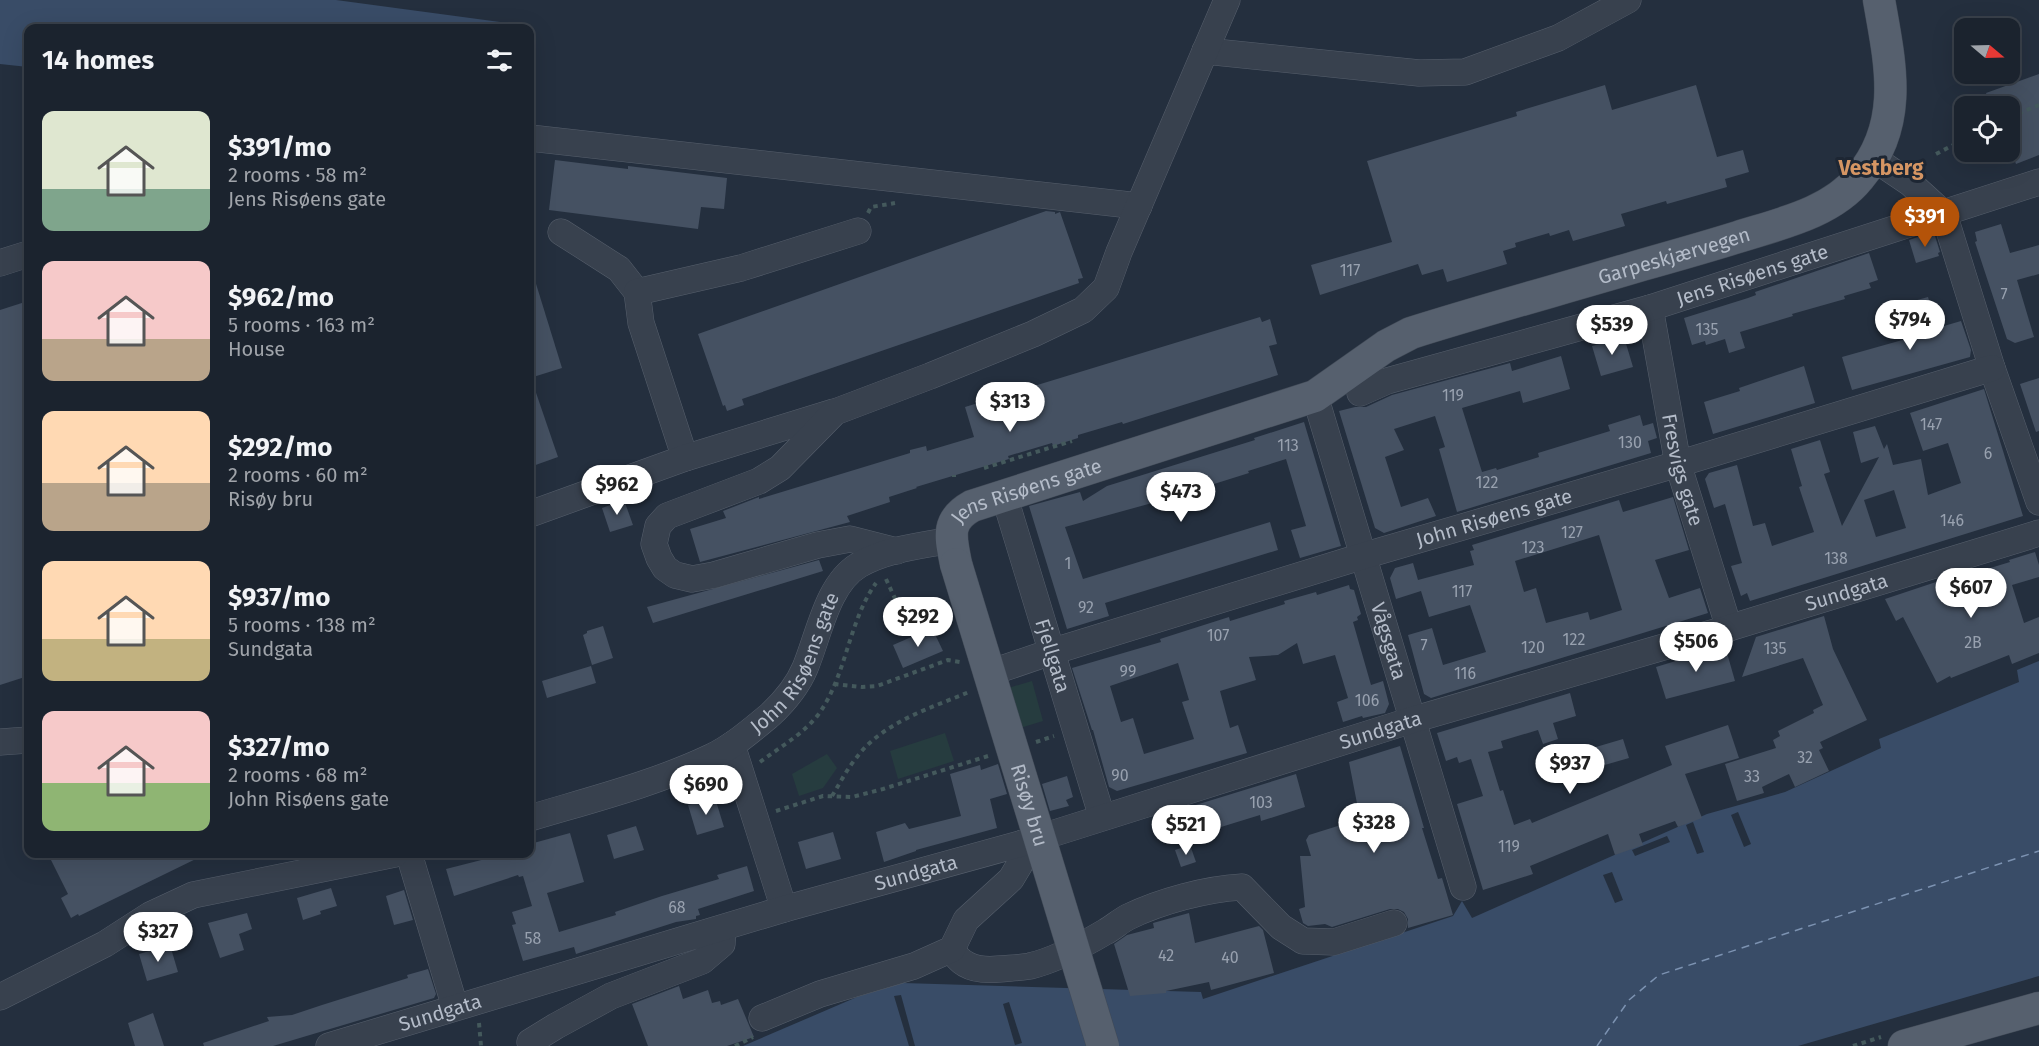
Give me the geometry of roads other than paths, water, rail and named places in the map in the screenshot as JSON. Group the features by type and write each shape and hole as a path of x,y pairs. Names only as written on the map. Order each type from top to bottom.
{"main road":[{"name":"Garpeskjærvegen","path":"1315,396 1386,346 1411,333 1705,247 1809,212 1824,206 1842,194 1859,179 1873,158 1890,112 1892,87 1879,0"},
{"name":"Jens Risøens gate","path":"953,552 952,529 955,520 965,510 1004,495 1315,396"},
{"name":"Risøy bru","path":"953,552 1103,1046"},
{"path":"1904,1046 2039,1008"}],"street":[{"path":"534,513 685,458 835,412 1033,334 1083,310 1107,288 1139,206 1227,0"},
{"path":"1205,51 1419,73 1465,72 1557,38 1628,0"},
{"path":"534,138 1139,206"},
{"path":"1873,158 1910,183 1944,214 1992,368 2039,502"},
{"name":"Jens Risøens gate","path":"1360,393 1387,381 1650,308 2039,182"},
{"path":"637,292 741,268 858,231"},
{"path":"561,232 619,269 637,292 641,323 685,458"},
{"path":"0,263 24,255"},
{"name":"Fresvigs gate","path":"1650,308 1678,464 1729,628"},
{"name":"John Risøens gate","path":"998,670 1363,556 1678,464 1992,368"},
{"name":"Vågsgata","path":"1315,396 1463,887"},
{"path":"835,412 780,468 766,477 667,516 658,526 654,544 659,558 665,568 675,575 692,579 714,575 818,545 850,539 897,551"},
{"name":"Fjellgata","path":"1004,495 1102,817"},
{"name":"Sundgata","path":"329,1046 784,909 1023,843 1412,720 1729,628 2039,533"},
{"name":"John Risøens gate","path":"534,818 651,780 711,757 732,745 790,695 804,671 834,591 841,581 860,565 897,551 953,552"},
{"path":"0,742 24,740"},
{"path":"732,745 784,909"},
{"path":"762,1018 820,994 914,966 952,949 966,920 1011,879 1020,864 1023,843"},
{"path":"0,997 105,944 150,915 193,896 375,858"},
{"path":"410,858 455,1007"},
{"path":"952,949 966,965 983,971 1029,966 1053,958 1084,943 1127,917 1216,888 1242,887 1281,927 1303,941 1334,942 1395,923"},
{"path":"530,1042 611,996 702,961 722,944 723,929"}],"water":[{"path":"0,0 336,0 500,22 500,24 24,24 24,67 0,64"},
{"path":"2039,661 2039,976 1798,1046 743,1046 857,997 903,983 1201,992 1203,999 1453,916 1462,901 1472,918 1707,814 1785,792 1881,748 1879,739 2019,682 2017,670"}],"district":[{"name":"Vestberg","path":"1881,168"}]}
